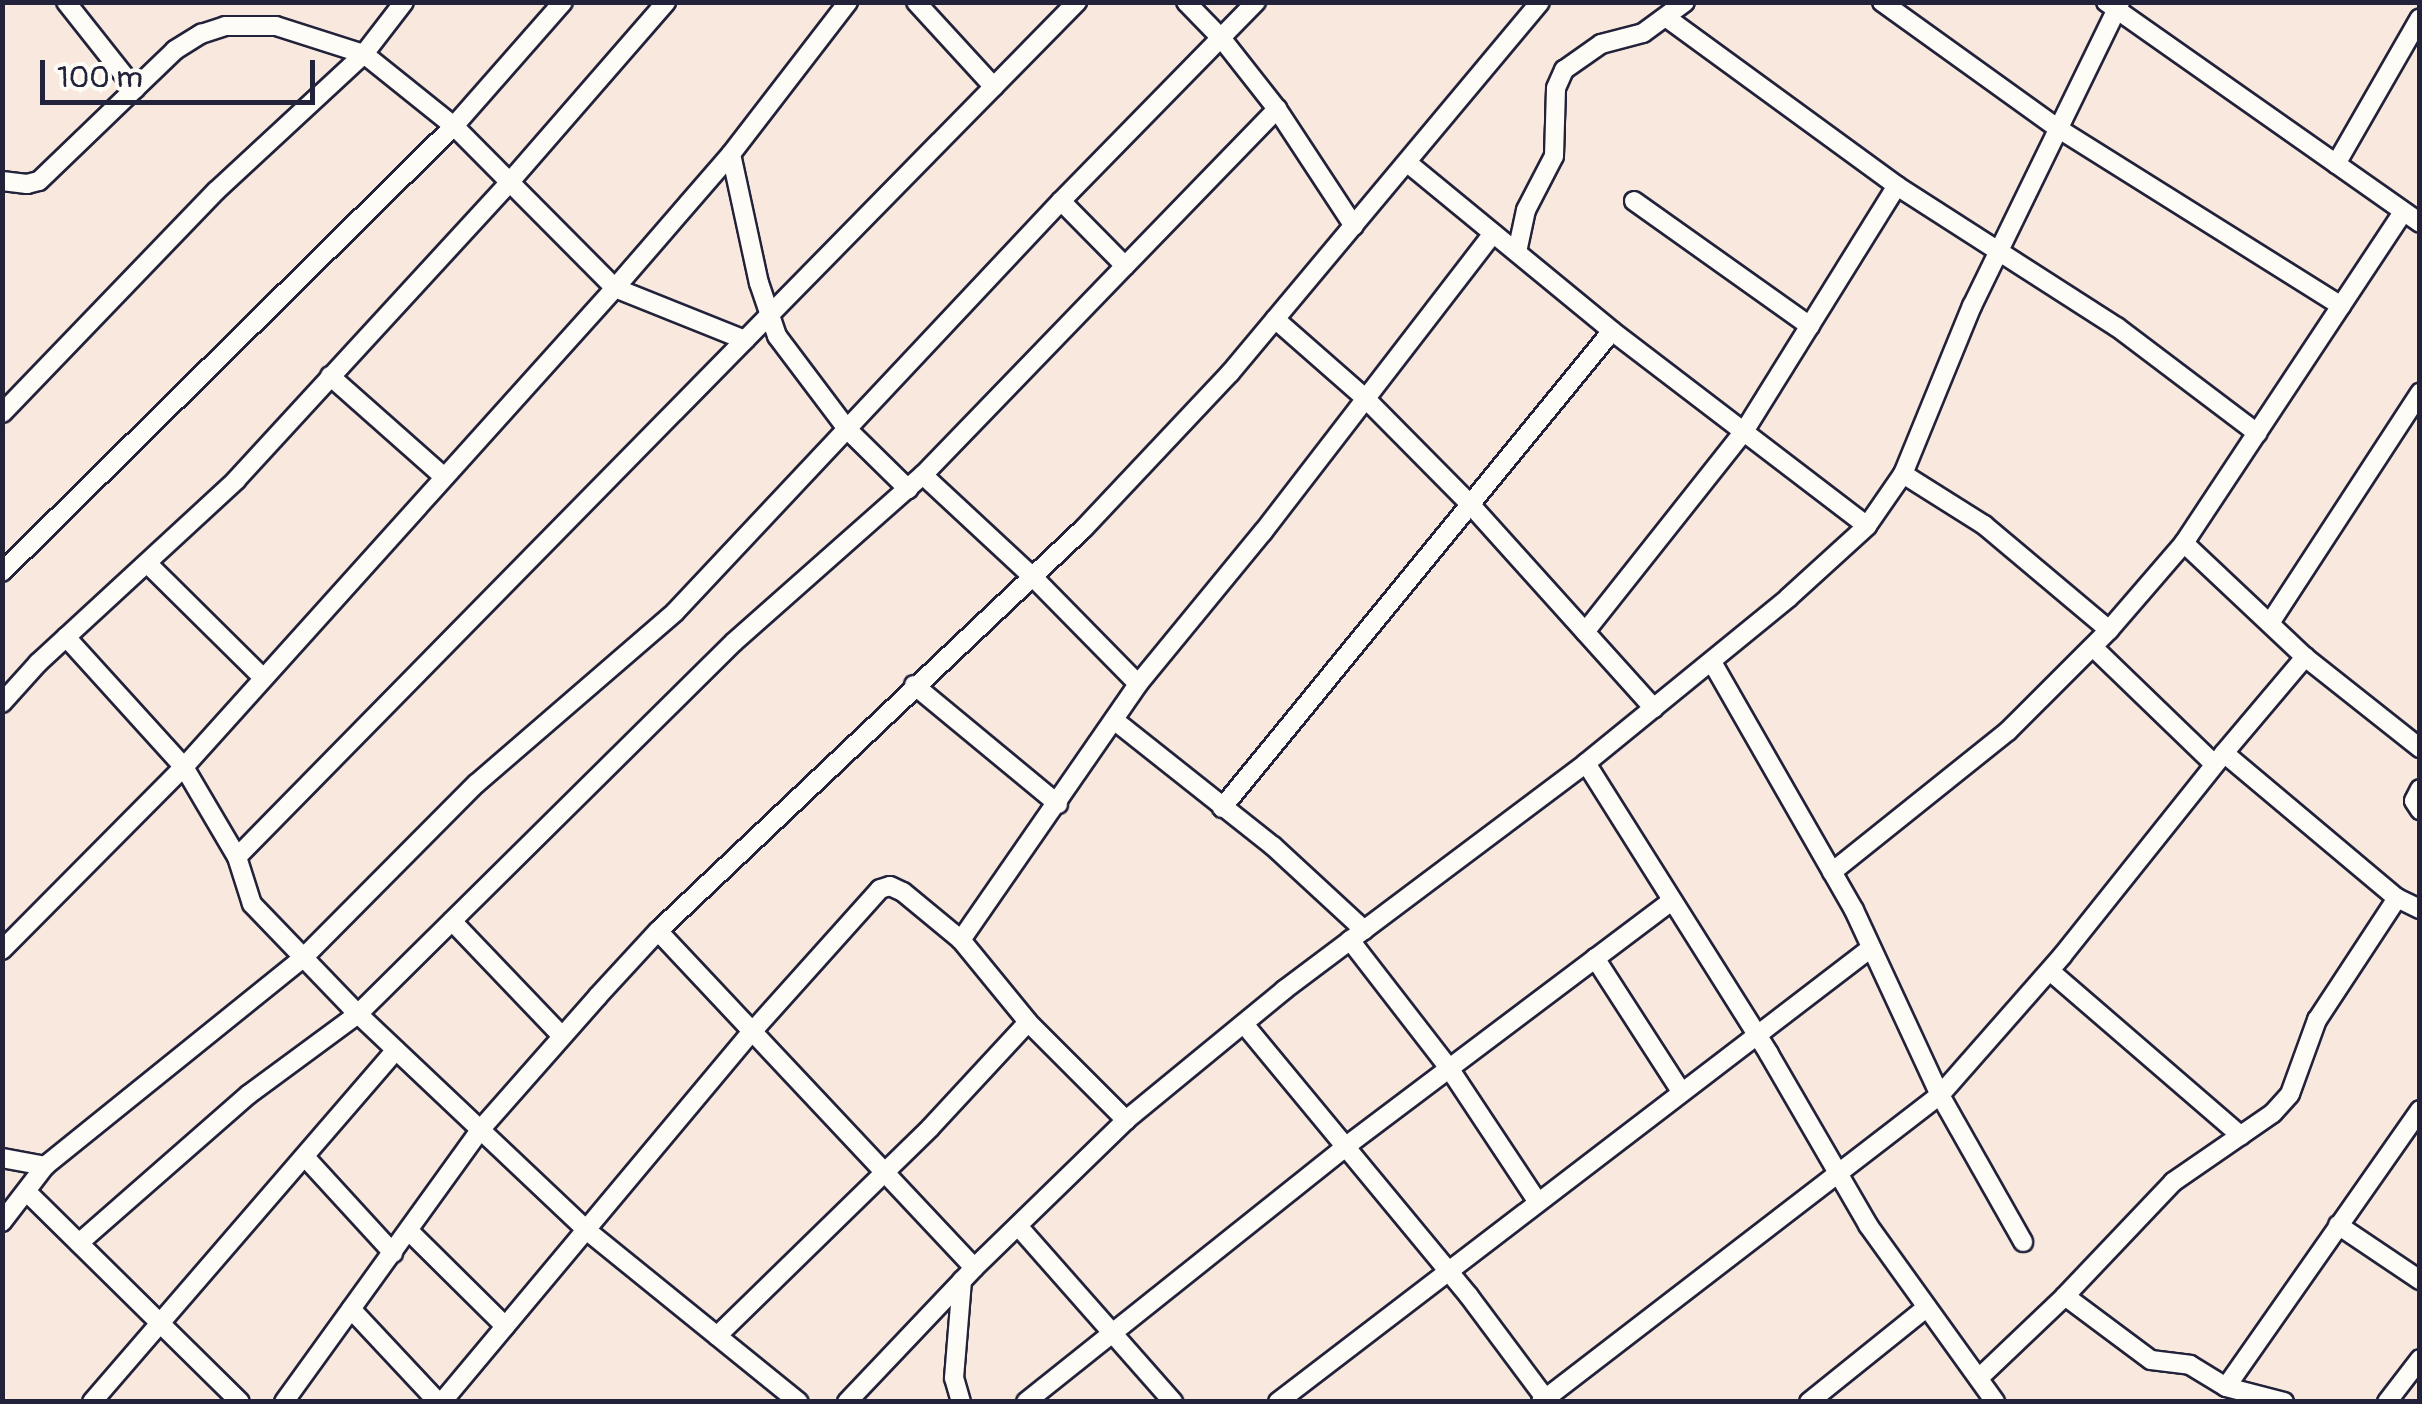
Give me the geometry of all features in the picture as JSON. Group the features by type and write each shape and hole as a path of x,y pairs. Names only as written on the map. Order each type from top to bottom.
{"street":[{"path":"66,2 135,90"},
{"path":"2,413 216,191 364,54 404,2"},
{"path":"2,572 454,126 562,2"},
{"path":"2,703 66,636 236,480 508,184 666,2"},
{"path":"2,950 184,767 442,475 614,288 731,154 848,2"},
{"path":"916,2 994,87"},
{"path":"237,858 1077,2"},
{"path":"1186,2 1222,39 1277,108 1354,226"},
{"path":"2,1222 45,1166 304,958 476,784 674,612 1061,201 1256,2"},
{"path":"284,1402 480,1130 562,1036 658,932 795,805 914,685 1034,578 1230,373 1409,164 1540,2"},
{"path":"1517,252 1526,210 1554,156 1556,88 1564,70 1601,44 1642,34 1685,2"},
{"path":"1882,2 2059,129 2340,306"},
{"path":"855,1397 968,1274 1126,1120 1357,935 1586,763 1712,662 1867,526 1903,474 1972,306 2059,129 2114,5 2420,223"},
{"path":"1667,18 1898,186 2117,327 2257,433"},
{"path":"2336,164 2420,18"},
{"path":"2,180 38,181 175,50 200,34 225,26 276,26 364,54 454,126 614,288 745,340"},
{"path":"79,1243 248,1096 358,1014 734,642 923,475 1277,108"},
{"path":"731,154 769,315 792,359 847,429 908,488"},
{"path":"1409,164 1612,332 1867,526"},
{"path":"1585,632 1743,433 1898,186"},
{"path":"1061,201 1125,266"},
{"path":"1634,201 1810,326"},
{"path":"1832,872 2008,732 2094,648 2184,543 2403,212"},
{"path":"961,940 1138,684 1366,399 1492,233"},
{"path":"1275,319 1366,399 1470,504 1654,708"},
{"path":"1222,808 1612,332"},
{"path":"330,376 442,475"},
{"path":"2270,623 2420,392"},
{"path":"1903,474 1984,524 2109,630"},
{"path":"923,475 1034,578 1138,684"},
{"path":"2184,543 2305,657 2420,748"},
{"path":"148,564 263,678"},
{"path":"66,636 184,767 237,858 252,904 358,1014 585,1229 798,1402"},
{"path":"2094,648 2219,759 2397,898 2420,909"},
{"path":"1244,1024 1448,1270 1545,1400 1940,1095 2050,971 2305,657"},
{"path":"1712,662 1832,872 1940,1095 2023,1242"},
{"path":"914,685 1058,804"},
{"path":"1114,720 1273,846 1357,935 1537,1201"},
{"path":"1586,763 1755,1032 1837,1174 1995,1402"},
{"path":"2420,789 2414,801 2420,810"},
{"path":"350,1309 440,1402 751,1033 880,888 890,886 904,892 961,940 1028,1022 1126,1120"},
{"path":"1979,1378 2065,1296 2173,1182 2241,1136 2290,1094 2317,1020 2397,898"},
{"path":"1026,1402 1345,1147 1671,900"},
{"path":"452,921 562,1036"},
{"path":"658,932 882,1174 968,1274 954,1378 961,1402"},
{"path":"1278,1402 1755,1032 1871,948"},
{"path":"1596,958 1680,1090"},
{"path":"2050,971 2241,1136"},
{"path":"717,1336 882,1174 1028,1022"},
{"path":"92,1402 396,1050"},
{"path":"2226,1387 2420,1110"},
{"path":"2,1158 45,1166"},
{"path":"306,1158 393,1253"},
{"path":"27,1192 240,1402"},
{"path":"1018,1226 1173,1402"},
{"path":"2338,1226 2420,1280"},
{"path":"410,1232 506,1326"},
{"path":"2065,1296 2151,1360 2196,1367 2226,1387 2284,1402"},
{"path":"1820,1398 1927,1308"},
{"path":"2388,1402 2420,1359"}]}
